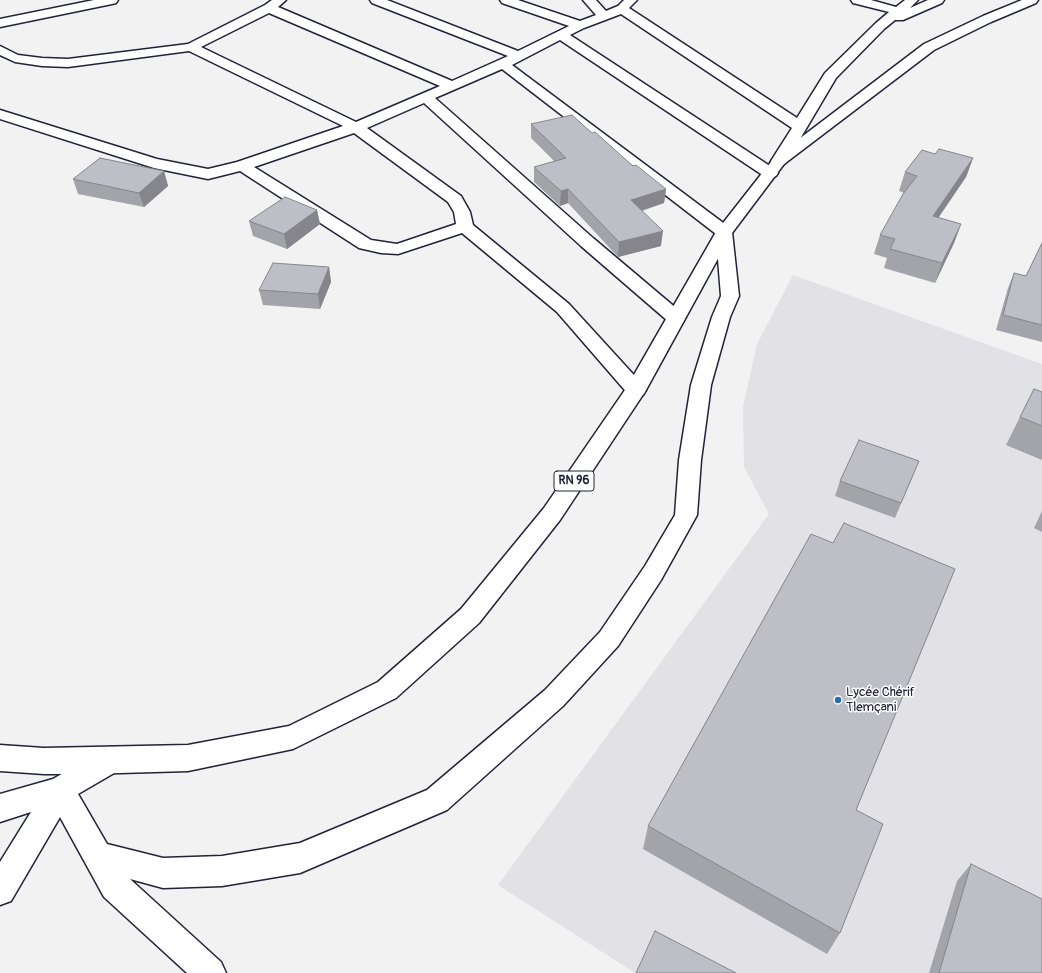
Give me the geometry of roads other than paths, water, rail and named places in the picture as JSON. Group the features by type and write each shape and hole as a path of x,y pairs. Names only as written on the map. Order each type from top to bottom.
{"street":[{"path":"0,23 112,0"},
{"path":"0,50 16,58 42,62 68,63 191,47 269,8 280,0"},
{"path":"376,0 519,56"},
{"path":"506,0 580,25"},
{"path":"589,0 603,15"},
{"path":"857,0 898,11"},
{"path":"561,35 774,167 830,76 880,26 912,0"},
{"path":"880,26 938,0"},
{"name":"RN 96","path":"0,758 44,761 188,758 293,737 387,690 470,616 552,514 636,390 724,232 774,167 929,47 987,19 1032,0"},
{"path":"0,114 154,163 208,174 242,166 356,127 427,98 503,64 580,25 626,4 799,126"},
{"path":"269,8 452,86"},
{"path":"191,47 356,127 455,199 462,212 465,227 563,308 636,390"},
{"path":"97,856 163,873 222,871 300,858 437,800 554,698 609,639 653,573 686,515 690,460 701,385 721,317 730,296 724,232 503,64"},
{"path":"427,98 587,242 676,318"},
{"path":"242,166 365,244 382,248 398,249 465,227"},
{"path":"0,808 60,790 111,760"},
{"path":"0,770 44,761"},
{"path":"60,790 115,886 210,973"},
{"path":"0,890 60,790"}],"place":[{"name":"Lycée Chérif Tlemçani","path":"838,700"}]}
